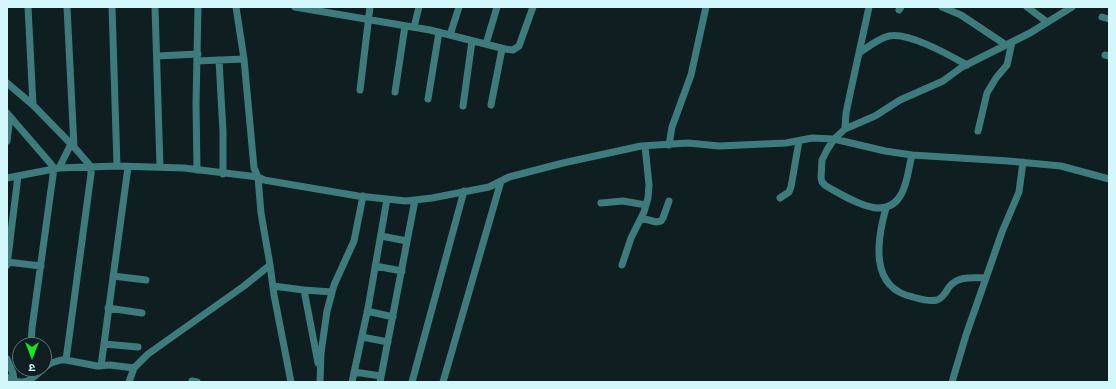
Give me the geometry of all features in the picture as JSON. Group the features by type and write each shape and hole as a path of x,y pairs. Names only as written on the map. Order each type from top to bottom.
{"street":[{"path":"28,7 33,105"},
{"path":"32,337 56,168 72,146 67,7"},
{"path":"112,7 117,166"},
{"path":"155,7 160,167"},
{"path":"197,170 196,104 198,7"},
{"path":"236,7 244,59 252,149 255,173 258,177 261,214 272,286 291,382"},
{"path":"295,7 331,10 368,19 439,32 502,49 513,50 519,46 532,7"},
{"path":"360,90 370,7"},
{"path":"414,27 420,7"},
{"path":"450,35 459,7"},
{"path":"486,44 497,7"},
{"path":"669,145 672,127 691,75 706,7"},
{"path":"845,129 846,113 869,7"},
{"path":"942,7 961,16 1009,44"},
{"path":"1027,7 1047,22"},
{"path":"912,155 904,188 899,200 886,208 866,207 826,186 822,182 822,160 834,139 845,129 875,116 900,100 943,81 967,65 1009,44 1072,7"},
{"path":"395,92 405,26"},
{"path":"428,99 439,32"},
{"path":"859,53 884,38 896,36 936,48 967,65"},
{"path":"463,106 472,41"},
{"path":"978,131 987,92 1007,65 1010,57 1009,44"},
{"path":"491,105 502,49"},
{"path":"157,56 198,57 219,60 244,59"},
{"path":"219,60 223,132 223,174"},
{"path":"7,83 33,105 91,167 82,252 66,360"},
{"path":"9,115 56,168"},
{"path":"7,141 9,115"},
{"path":"7,178 56,168 117,166 184,168 223,174 258,177 264,180 363,196 406,201 489,187 509,177 563,163 645,146 688,143 719,146 786,143 812,138 834,139 885,151 912,155 1061,166 1109,179"},
{"path":"780,198 789,192 792,187 799,141"},
{"path":"622,265 631,238 646,205 649,185 645,146"},
{"path":"952,382 966,335 1002,232 1017,197 1021,182 1023,162"},
{"path":"101,366 112,276 128,167"},
{"path":"18,176 7,263 41,266"},
{"path":"443,382 501,181"},
{"path":"412,382 464,191"},
{"path":"320,382 327,311 334,284 354,241 363,196"},
{"path":"352,382 367,311 387,199"},
{"path":"354,372 381,379 415,200"},
{"path":"601,203 623,201 646,205"},
{"path":"641,218 656,222 661,221 669,201"},
{"path":"886,208 882,221 878,248 879,261 883,274 888,282 902,294 937,300 955,281 969,277 986,278"},
{"path":"381,236 407,241"},
{"path":"129,382 134,368 138,363 244,286 270,265"},
{"path":"375,266 402,271"},
{"path":"112,276 146,280"},
{"path":"272,286 332,292"},
{"path":"304,290 320,370"},
{"path":"108,308 142,313"},
{"path":"367,311 393,317"},
{"path":"362,337 388,342"},
{"path":"104,344 138,347"},
{"path":"7,359 13,373 14,381"},
{"path":"52,363 66,360 101,366 124,366 134,368"},
{"path":"7,377 14,381 25,382 31,381 32,377"}]}
